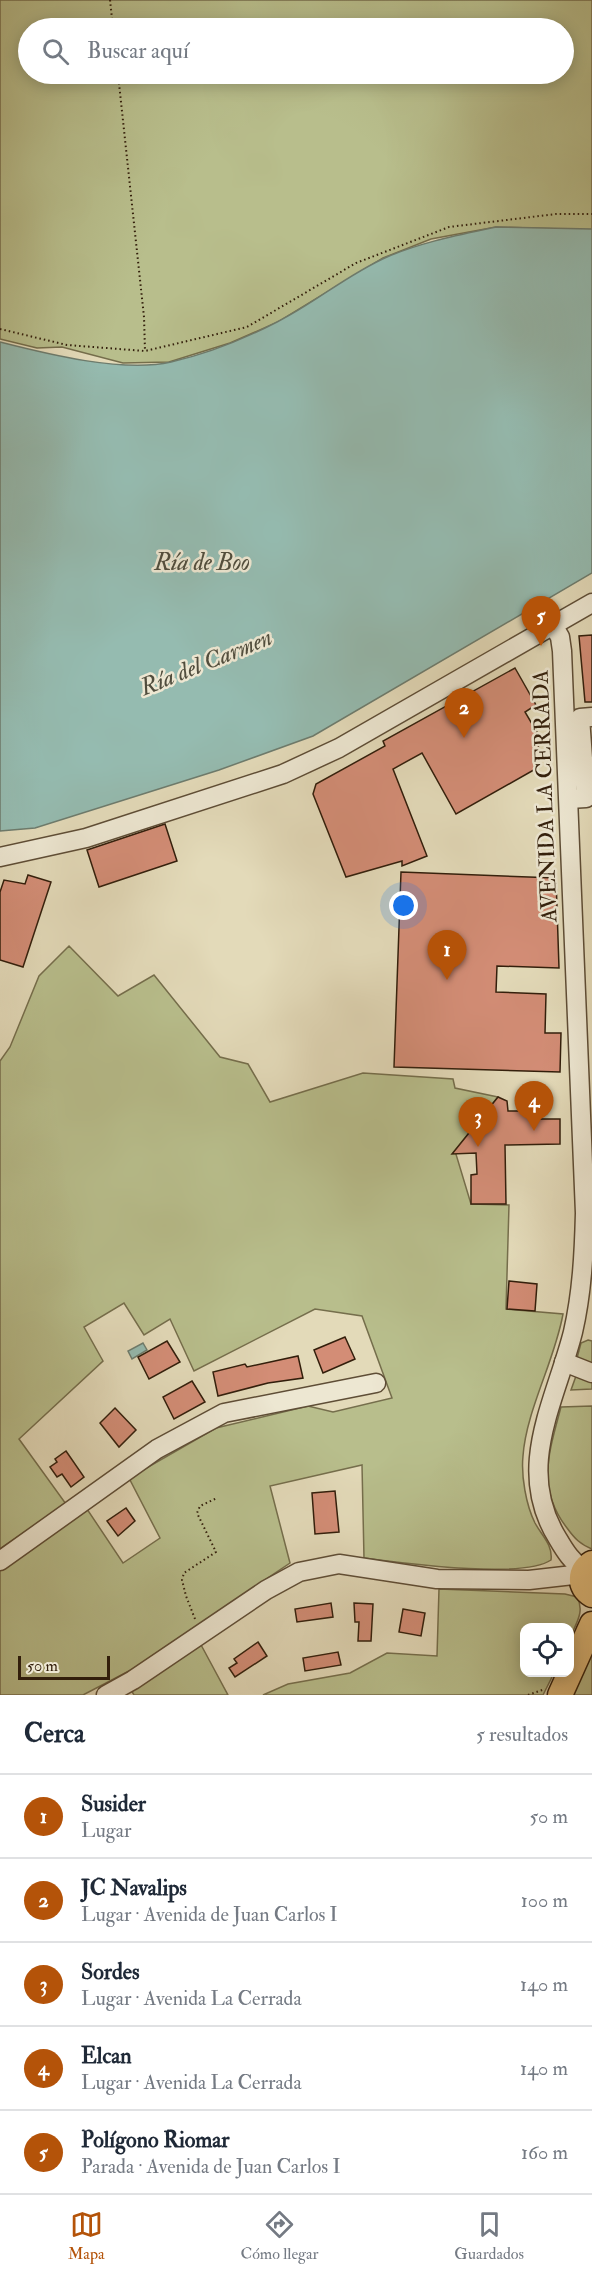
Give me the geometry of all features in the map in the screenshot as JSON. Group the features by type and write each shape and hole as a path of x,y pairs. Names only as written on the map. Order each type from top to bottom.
{"main road":[{"path":"554,1691 589,1592"}],"street":[{"path":"0,856 86,838 283,774 339,748 592,603"},
{"name":"AVENIDA LA CERRADA","path":"553,625 560,637 562,651 568,799 584,966 589,1213 579,1295 564,1362 539,1447 537,1479 542,1507 589,1592"},
{"path":"568,799 586,798 580,718 592,717"},
{"path":"564,1362 592,1373"},
{"path":"0,1561 157,1449 224,1413 376,1383"},
{"name":"AVENIDA LA CERRADA","path":"542,1507 564,1535 589,1592"},
{"path":"554,1575 561,1562 560,1543"},
{"path":"106,1695 133,1680 202,1632 299,1572 323,1566 361,1566 436,1579 529,1580 589,1592"},
{"path":"529,1580 554,1575 589,1592"}],"path":[{"path":"110,0 112,18"},
{"path":"119,84 144,317 145,351"},
{"path":"0,329 67,345 145,351 248,327 356,263 449,227 556,214 592,214"},
{"path":"202,1632 192,1615 182,1581 184,1573 216,1552 197,1513 200,1506 217,1498"},
{"path":"528,1695 554,1691"}],"green space":[{"path":"0,0 592,0 592,230 496,227 431,239 383,258 278,322 230,343 169,362 123,363 62,347 37,348 0,339"},
{"path":"69,946 118,996 154,975 220,1057 248,1064 270,1102 363,1073 453,1079 455,1088 498,1097 455,1151 471,1204 509,1205 506,1309 563,1314 554,1349 529,1421 523,1464 529,1508 535,1523 549,1545 551,1560 536,1566 489,1569 432,1566 364,1558 362,1465 270,1486 290,1563 131,1670 83,1695 0,1695 0,1570 87,1509 123,1563 160,1538 129,1478 216,1428 308,1406 333,1412 392,1398 362,1316 315,1309 194,1371 170,1319 144,1335 124,1303 84,1327 103,1361 19,1439 66,1504 0,1549 0,1061 10,1047 39,976"},
{"path":"592,1341 592,1368 577,1358 581,1343"},
{"path":"576,1376 592,1376 592,1389 571,1390"},
{"path":"592,1406 592,1549 575,1538 557,1513 551,1499 548,1469 549,1455 561,1407"},
{"path":"439,1589 565,1594 577,1597 580,1613 574,1629 574,1623 520,1623 520,1677 552,1677 543,1695 263,1695 288,1684 350,1673 387,1653 437,1656"},
{"path":"200,1643 228,1695 134,1695 131,1690"},
{"path":"592,1644 592,1695 569,1695"}],"water":[{"name":"Ría de Boo","path":"496,227 592,229 592,573 313,736 219,770 35,828 0,831 0,342 62,357 108,364 152,365 185,359 264,328 387,257 427,243"},
{"path":"143,1343 147,1350 132,1359 128,1351"}],"building":[{"path":"592,635 592,702 585,702 579,636"},
{"path":"515,668 536,705 525,712 538,734 539,767 456,814 422,753 393,769 427,856 402,866 402,861 346,877 313,794 316,784 385,746 383,741"},
{"path":"165,824 177,861 99,887 87,850"},
{"path":"401,872 556,878 559,968 497,966 496,992 546,994 545,1033 561,1033 560,1072 394,1067"},
{"path":"28,875 51,882 23,967 0,960 0,892 4,880 25,884"},
{"path":"498,1097 507,1101 508,1111 533,1111 533,1119 560,1119 560,1144 505,1145 506,1204 471,1204 471,1175 477,1174 476,1153 452,1154"},
{"path":"509,1281 537,1284 535,1311 507,1309"},
{"path":"345,1337 355,1359 323,1373 314,1350"},
{"path":"167,1341 180,1362 149,1379 138,1357"},
{"path":"298,1356 303,1378 268,1383 218,1396 213,1372 245,1364 247,1367"},
{"path":"192,1381 205,1402 174,1419 163,1397"},
{"path":"115,1408 136,1430 119,1447 100,1423"},
{"path":"66,1451 84,1477 71,1487 62,1474 57,1477 50,1467 57,1462 55,1459"},
{"path":"335,1491 339,1532 315,1534 312,1493"},
{"path":"126,1508 135,1521 118,1536 107,1521"},
{"path":"331,1603 333,1617 297,1622 295,1609"},
{"path":"354,1603 373,1604 371,1641 358,1641 359,1622 355,1622"},
{"path":"403,1609 425,1613 421,1636 399,1632"},
{"path":"258,1642 267,1656 235,1677 229,1668 237,1663 234,1659"},
{"path":"338,1652 341,1665 305,1671 303,1658"}],"place":[{"name":"Polígono Riomar","path":"541,646"},
{"name":"JC Navalips","path":"464,738"},
{"name":"Susider","path":"447,980"},
{"name":"Elcan","path":"534,1131"},
{"name":"Sordes","path":"478,1147"}],"water label":[{"name":"Ría del Carmen","path":"206,662"}]}
